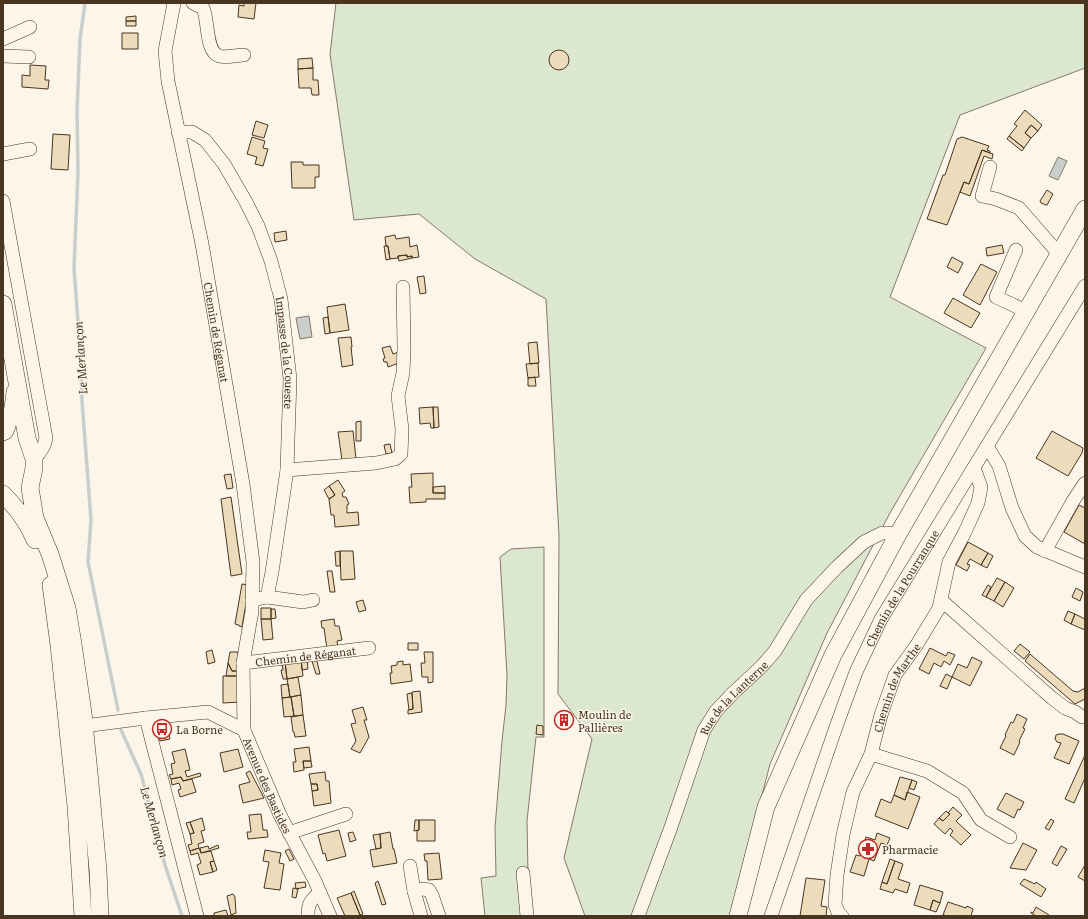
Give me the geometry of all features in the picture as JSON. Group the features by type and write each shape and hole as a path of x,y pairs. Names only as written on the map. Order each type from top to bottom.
{"main road":[{"path":"738,916 766,807 833,655 897,536 1085,209"},
{"path":"3,304 34,468 30,488 35,518 50,554 67,608 73,644 76,727 76,806 83,916"},
{"path":"3,432 5,431 13,408 16,378"},
{"path":"3,437 6,436 15,438 24,443 32,455"},
{"path":"3,493 11,493 19,490 31,477"},
{"path":"3,493 32,532 45,563 50,580 59,645 76,727 98,870 100,916"},
{"path":"745,916 784,765"}],"street":[{"name":"Chemin de Réganat","path":"174,3 165,51 168,81 202,244 244,484 253,562 252,611 243,663 244,730"},
{"path":"193,3 203,8 206,14 208,39 212,52 220,57 244,55"},
{"path":"3,39 30,27"},
{"path":"3,56 29,57"},
{"name":"Impasse de la Coueste","path":"178,132 192,132 205,140 224,164 258,226 271,261 281,299 290,379 287,470 267,597"},
{"path":"3,154 30,149"},
{"path":"990,167 982,196 1020,208 1059,254"},
{"path":"3,202 46,438 46,442 40,453 32,455"},
{"path":"1016,250 996,297 1026,311"},
{"name":"Chemin de la Pourranque","path":"771,916 856,672 881,619 1085,286"},
{"path":"287,470 376,463 395,459 401,454 402,429 398,396 403,373 403,287"},
{"path":"987,446 999,466 1012,508 1025,536 1037,547 1085,567"},
{"name":"Chemin de Marthe","path":"842,916 839,914 835,905 837,875 843,836 853,792 871,754 895,675 916,646 939,608 949,562 978,503 981,487 974,468"},
{"path":"1045,551 1073,501 1085,483"},
{"name":"Rue de la Lanterne","path":"638,916 671,827 704,730 716,711 733,692 762,666 775,651 806,600 837,567 864,542 882,533 890,532 897,536"},
{"path":"252,600 267,597 303,602 313,600"},
{"path":"941,600 1052,698 1065,708 1082,717"},
{"name":"Chemin de Réganat","path":"243,663 369,648"},
{"name":"Avenue des Bastides","path":"76,727 208,712 244,730 280,815 315,881 330,916"},
{"path":"146,718 197,916"},
{"path":"871,754 927,771 963,793 981,820 1010,837"},
{"path":"289,833 346,814"},
{"path":"410,866 414,891 421,916"},
{"path":"523,874 527,916"},
{"path":"414,891 423,889 429,890 439,916"},
{"path":"308,916 308,907 313,898 320,893"}],"green space":[{"path":"336,3 1085,3 1085,68 960,115 890,297 986,348 890,513 827,633 770,764 731,916 585,916 564,858 592,739 558,694 559,536 546,299 475,259 419,214 354,220 330,54"},
{"path":"544,547 544,737 536,737 527,821 528,873 524,916 485,916 481,878 496,876 495,828 506,705 507,675 500,557 511,549"}],"shaded area":[{"path":"1058,157 1067,161 1058,180 1049,176"},
{"path":"309,316 312,337 300,339 296,318"}],"building":[{"path":"244,3 256,3 254,19 238,17 239,5 244,6"},
{"path":"136,16 136,21 126,21 126,17"},
{"path":"126,21 136,21 136,26 126,26"},
{"path":"122,33 138,33 138,49 122,49"},
{"path":"559,50 566,53 569,60 566,67 559,70 552,67 549,60 552,53"},
{"path":"312,58 313,68 298,69 298,59"},
{"path":"30,65 46,66 45,80 49,80 48,89 22,87 22,75 30,76"},
{"path":"313,68 313,80 318,80 319,95 312,95 311,88 299,88 298,69"},
{"path":"1025,110 1042,125 1038,131 1031,125 1025,133 1031,138 1024,148 1009,136 1017,126 1014,124"},
{"path":"256,121 268,125 264,138 252,135"},
{"path":"1031,125 1038,131 1031,138 1025,133"},
{"path":"53,134 70,135 68,170 51,169"},
{"path":"1009,136 1024,148 1022,151 1007,139"},
{"path":"252,137 265,141 263,148 268,149 263,166 255,164 257,157 247,154"},
{"path":"962,137 989,146 987,150 990,151 990,153 982,150 969,184 964,182 947,225 927,219 943,175 945,175 957,139"},
{"path":"982,150 993,154 992,159 984,156 970,196 960,192 964,182 969,184"},
{"path":"291,162 303,162 303,165 319,165 319,177 315,177 315,188 292,188"},
{"path":"1047,190 1053,194 1046,205 1040,201"},
{"path":"286,231 287,240 275,242 274,233"},
{"path":"395,235 396,239 409,237 410,247 417,245 419,257 412,258 412,256 407,257 407,255 390,259 385,237"},
{"path":"1002,245 1004,253 987,256 986,248"},
{"path":"384,246 388,246 390,259 386,260"},
{"path":"407,255 407,257 412,256 412,258 399,261 398,256"},
{"path":"952,257 963,263 958,273 947,267"},
{"path":"981,264 997,272 980,305 963,295"},
{"path":"424,276 426,293 420,294 417,277"},
{"path":"953,298 980,313 971,328 944,313"},
{"path":"345,304 349,330 330,333 327,307"},
{"path":"328,317 330,333 325,334 323,318"},
{"path":"351,337 353,365 342,367 338,338"},
{"path":"537,342 539,363 530,364 528,343"},
{"path":"390,346 393,354 399,352 399,363 388,367 387,362 384,362 383,359 385,358 382,348"},
{"path":"538,363 539,377 528,378 526,364"},
{"path":"535,377 536,386 528,386 528,378"},
{"path":"433,407 438,407 439,427 434,428"},
{"path":"433,407 434,428 431,428 430,423 420,424 419,408"},
{"path":"361,421 361,441 356,441 356,422"},
{"path":"353,431 356,459 342,460 338,432"},
{"path":"1052,431 1083,448 1082,453 1068,476 1036,458"},
{"path":"390,444 392,453 386,454 384,445"},
{"path":"433,473 433,493 445,493 445,499 426,499 426,502 410,503 409,487 412,487 411,474"},
{"path":"231,474 233,488 227,489 224,475"},
{"path":"338,480 345,491 342,493 343,497 346,497 349,504 347,505 347,513 358,512 359,525 335,527 334,515 331,515 329,499 335,495 329,486"},
{"path":"329,486 335,495 329,499 324,490"},
{"path":"445,486 445,493 433,493 433,487"},
{"path":"231,497 242,574 231,576 221,499"},
{"path":"1079,505 1085,508 1085,544 1064,532"},
{"path":"968,542 988,553 981,565 970,559 967,564 970,565 967,571 956,565"},
{"path":"340,551 353,551 355,579 341,580"},
{"path":"340,551 340,566 336,566 335,552"},
{"path":"988,553 993,556 987,568 981,565"},
{"path":"327,571 332,571 335,592 330,592"},
{"path":"997,578 1005,582 994,601 986,597"},
{"path":"1005,582 1014,588 1003,607 994,601"},
{"path":"242,584 249,585 242,627 235,624"},
{"path":"988,585 991,587 986,597 982,595"},
{"path":"1076,588 1083,592 1080,601 1072,597"},
{"path":"363,600 366,610 359,612 356,602"},
{"path":"261,608 271,608 271,619 261,619"},
{"path":"271,609 275,609 276,618 271,619"},
{"path":"1068,611 1075,614 1071,624 1064,620"},
{"path":"1075,614 1085,619 1085,630 1071,624"},
{"path":"261,619 271,619 273,639 263,640"},
{"path":"334,619 335,626 339,626 342,640 337,641 338,648 327,649 324,628 322,628 321,621"},
{"path":"408,643 418,643 418,650 408,650"},
{"path":"1020,644 1030,652 1024,659 1014,651"},
{"path":"930,648 946,656 948,652 955,655 950,665 944,661 941,667 934,663 929,674 919,669"},
{"path":"212,650 215,662 208,664 206,652"},
{"path":"230,652 238,652 239,671 232,671 228,663"},
{"path":"424,652 433,652 433,682 428,683 428,677 422,677 421,663 425,663"},
{"path":"1030,654 1073,691 1078,692 1085,688 1085,699 1075,704 1025,661"},
{"path":"316,657 320,674 316,674 311,658"},
{"path":"972,657 982,662 970,686 952,677 958,664 967,668"},
{"path":"301,659 303,676 287,679 285,662"},
{"path":"301,659 307,659 308,669 302,670"},
{"path":"403,661 403,665 410,664 412,681 391,684 391,666 397,665 397,662"},
{"path":"285,662 287,679 283,679 281,670 283,670 282,663"},
{"path":"228,663 232,671 239,671 240,676 226,676"},
{"path":"946,674 952,677 947,689 940,686"},
{"path":"223,676 240,676 241,702 223,703"},
{"path":"298,677 301,695 290,697 287,679"},
{"path":"288,684 290,697 282,698 281,685"},
{"path":"420,691 422,712 408,714 408,710 413,709 412,692"},
{"path":"412,693 413,709 409,710 407,694"},
{"path":"301,695 303,715 294,716 291,697"},
{"path":"291,697 294,716 284,717 282,698"},
{"path":"363,707 367,720 364,720 369,737 360,753 351,749 356,741 351,724 356,723 352,710"},
{"path":"1017,714 1027,719 1023,728 1025,729 1014,755 1000,748 1011,722 1013,723"},
{"path":"303,715 306,736 295,737 291,717"},
{"name":"Moulin de Pallières","path":"561,715 565,715 567,716 567,724 561,725 558,722 558,718"},
{"path":"537,725 543,726 543,735 536,734"},
{"path":"168,731 170,739 160,741 158,734"},
{"path":"1063,734 1079,741 1069,764 1054,758 1061,743 1057,742 1055,739 1056,735"},
{"path":"309,747 311,761 303,761 304,770 294,772 293,762 296,762 294,749"},
{"path":"185,749 190,770 185,771 187,777 200,773 201,776 183,781 181,777 171,779 169,775 173,774 171,764 175,763 172,752"},
{"path":"238,749 243,767 224,772 220,753"},
{"path":"1085,755 1085,778 1074,803 1065,799"},
{"path":"303,761 311,761 312,767 304,768"},
{"path":"250,771 264,798 243,803 239,785 250,782 246,773"},
{"path":"325,772 326,781 329,781 331,803 314,806 312,791 318,790 317,784 311,784 309,774"},
{"path":"181,777 183,781 192,779 196,792 180,797 178,790 181,789 179,783 172,785 171,779"},
{"path":"900,777 912,780 905,800 894,795"},
{"path":"912,780 917,782 914,790 909,788"},
{"path":"311,784 317,784 318,790 312,791"},
{"path":"907,792 920,797 908,829 875,816 881,799 891,803 894,795 905,800"},
{"path":"1006,793 1024,802 1020,810 1018,809 1014,818 997,809"},
{"path":"953,807 962,815 956,821 971,835 961,845 950,835 953,831 950,828 945,834 934,824 939,818 943,821 950,814 948,813"},
{"path":"946,811 950,814 943,821 939,818"},
{"path":"261,814 263,830 267,830 268,837 248,839 247,832 251,832 249,815"},
{"path":"202,818 205,830 201,831 204,842 198,844 199,848 190,851 188,845 192,844 190,834 194,833 190,822"},
{"path":"1051,819 1054,821 1049,830 1045,828"},
{"path":"415,820 419,820 419,830 414,831"},
{"path":"419,820 435,820 435,841 417,841"},
{"path":"190,822 194,833 190,834 186,823"},
{"path":"339,830 346,856 327,861 325,853 323,854 318,835"},
{"path":"353,832 356,840 350,842 348,833"},
{"path":"390,832 397,863 373,867 370,850 381,848 380,834"},
{"path":"877,833 890,838 887,845 881,843 874,861 869,859 864,876 850,872 856,855 860,856 866,837 875,840"},
{"path":"380,834 381,848 376,849 373,835"},
{"path":"1023,843 1037,850 1026,870 1010,868"},
{"path":"218,845 219,848 201,853 200,848 208,846 209,849"},
{"path":"1061,846 1067,849 1057,866 1052,863"},
{"path":"199,848 201,853 211,851 214,861 210,862 213,872 200,875 197,865 201,863 198,853 191,855 190,851"},
{"path":"289,849 294,859 290,861 285,851"},
{"path":"265,850 281,853 279,863 284,864 280,890 264,888 269,862 263,861"},
{"path":"439,853 442,879 428,880 427,861 425,861 424,854"},
{"path":"890,859 895,861 887,884 882,882"},
{"path":"214,861 217,870 213,872 210,862"},
{"path":"895,861 903,864 898,879 910,883 907,893 895,889 893,893 880,889 882,882 887,884"},
{"path":"1085,865 1085,881 1078,877"},
{"path":"806,878 825,880 821,906 827,907 826,916 800,916"},
{"path":"1024,879 1035,884 1036,882 1046,889 1041,897 1020,884"},
{"path":"378,881 386,904 382,905 375,883"},
{"path":"305,882 306,887 296,889 295,883"},
{"path":"920,885 943,892 940,903 933,900 930,910 914,905"},
{"path":"293,888 298,889 296,898 292,897"},
{"path":"354,891 363,914 360,915 351,893"},
{"path":"351,893 360,915 345,916 337,898"},
{"path":"233,894 235,897 236,913 231,915 227,896"},
{"path":"933,900 940,903 936,912 930,910"},
{"path":"948,902 966,908 967,906 973,909 971,916 943,915"},
{"path":"1036,907 1049,915 1036,916 1031,913 1033,913"},
{"path":"226,910 228,916 214,916 214,913"}],"waterway":[{"name":"Le Merlançon","path":"85,3 80,39 77,112 78,172 74,268 91,520 88,562 118,710"},
{"name":"Le Merlançon","path":"121,730 141,774 165,865 182,916"}],"place":[{"name":"Moulin de Pallières","path":"564,720"},
{"name":"La Borne","path":"162,729"},
{"name":"Pharmacie","path":"868,849"}]}
